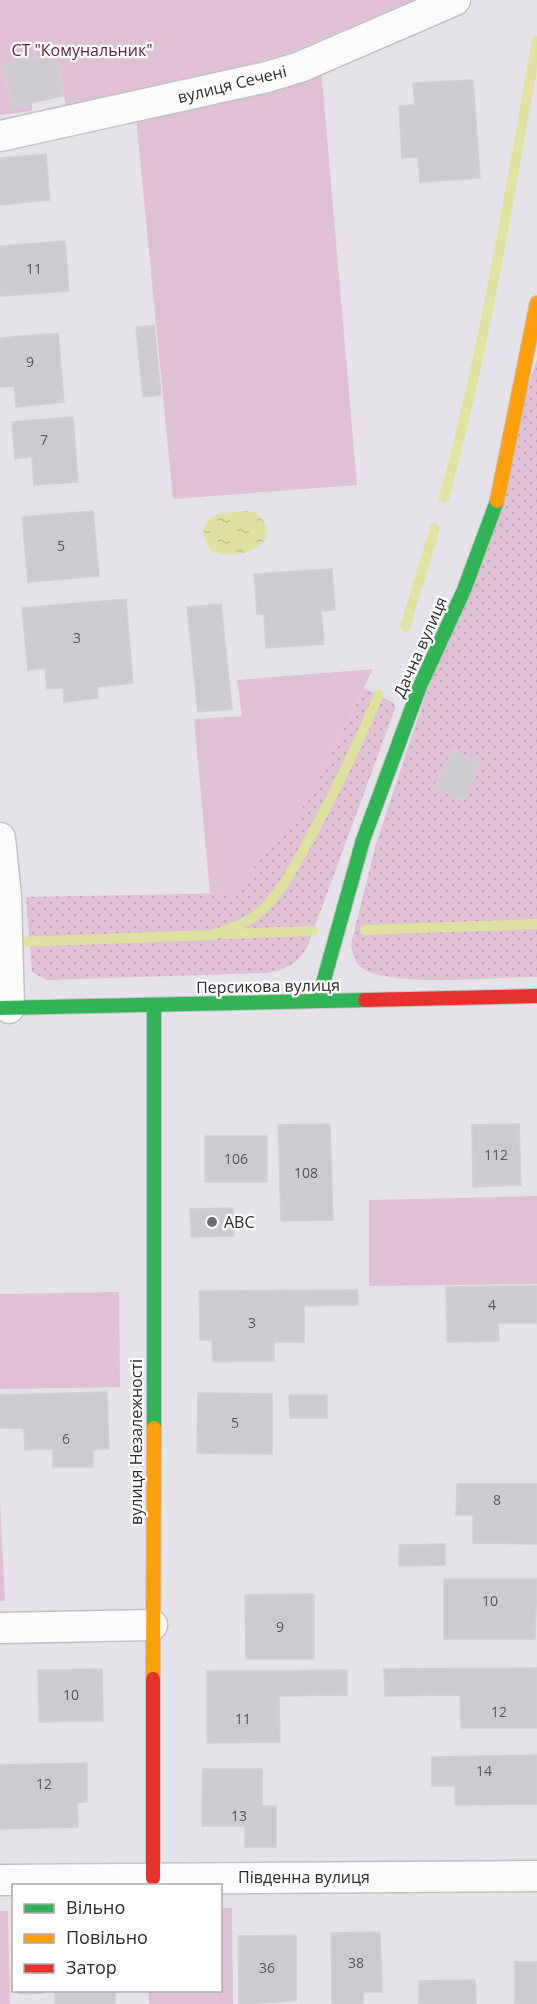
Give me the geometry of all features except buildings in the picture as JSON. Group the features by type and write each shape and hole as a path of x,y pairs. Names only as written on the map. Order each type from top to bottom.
{"street":[{"name":"вулиця Сечені","path":"0,136 267,77 300,67 455,0"},
{"name":"Дачна вулиця","path":"318,1001 363,840 381,789 420,686 464,590 496,505 537,303"},
{"path":"0,838 6,896 4,1008"},
{"name":"Персикова вулиця","path":"4,1008 537,996"},
{"name":"вулиця Незалежності","path":"153,1878 154,1005"},
{"path":"0,1628 152,1625"},
{"name":"Південна вулиця","path":"0,1880 537,1876"}],"green space":[{"name":"СТ \"Комунальник\"","path":"0,0 414,0 292,52 261,62 66,105 64,96 32,102 32,111 0,115"},
{"path":"321,68 357,485 173,499 136,117"},
{"path":"537,359 537,977 420,980 376,974 362,968 357,963 351,944 376,844"},
{"path":"373,669 309,799 233,893 210,893 194,719 242,716 237,680"},
{"path":"364,688 394,703 395,709 308,945 296,961 285,968 265,973 47,980 32,972 26,897 233,893 309,799"},
{"path":"537,1196 537,1284 369,1286 369,1200"},
{"path":"119,1292 120,1387 0,1389 0,1294"},
{"path":"0,1501 5,1601 0,1601"},
{"path":"222,1908 232,1908 233,2004 149,2004 149,1992 222,1992"},
{"path":"0,1911 8,1911 10,2004 0,2004"}],"water":[{"path":"245,511 256,513 265,524 267,533 263,542 245,552 233,554 221,554 210,550 203,536 207,522 217,515"}],"waterway":[{"path":"444,498 484,328 537,41"},
{"path":"405,627 435,528"},
{"path":"19,942 213,935 240,925 255,916 265,908 281,888 294,867 339,782 379,694"},
{"path":"365,930 537,924"},
{"path":"226,934 313,931"}],"traffic: fast":[{"path":"318,1001 363,840 420,686 464,590 497,501"},
{"path":"0,1008 365,1000"},
{"path":"154,1005 154,1428"}],"traffic: slow":[{"path":"497,501 537,303"},
{"path":"153,1679 154,1428"}],"traffic: jam":[{"path":"365,1000 537,996"},
{"path":"153,1679 153,1878"}],"place":[{"name":"ABC","path":"212,1222"}]}
